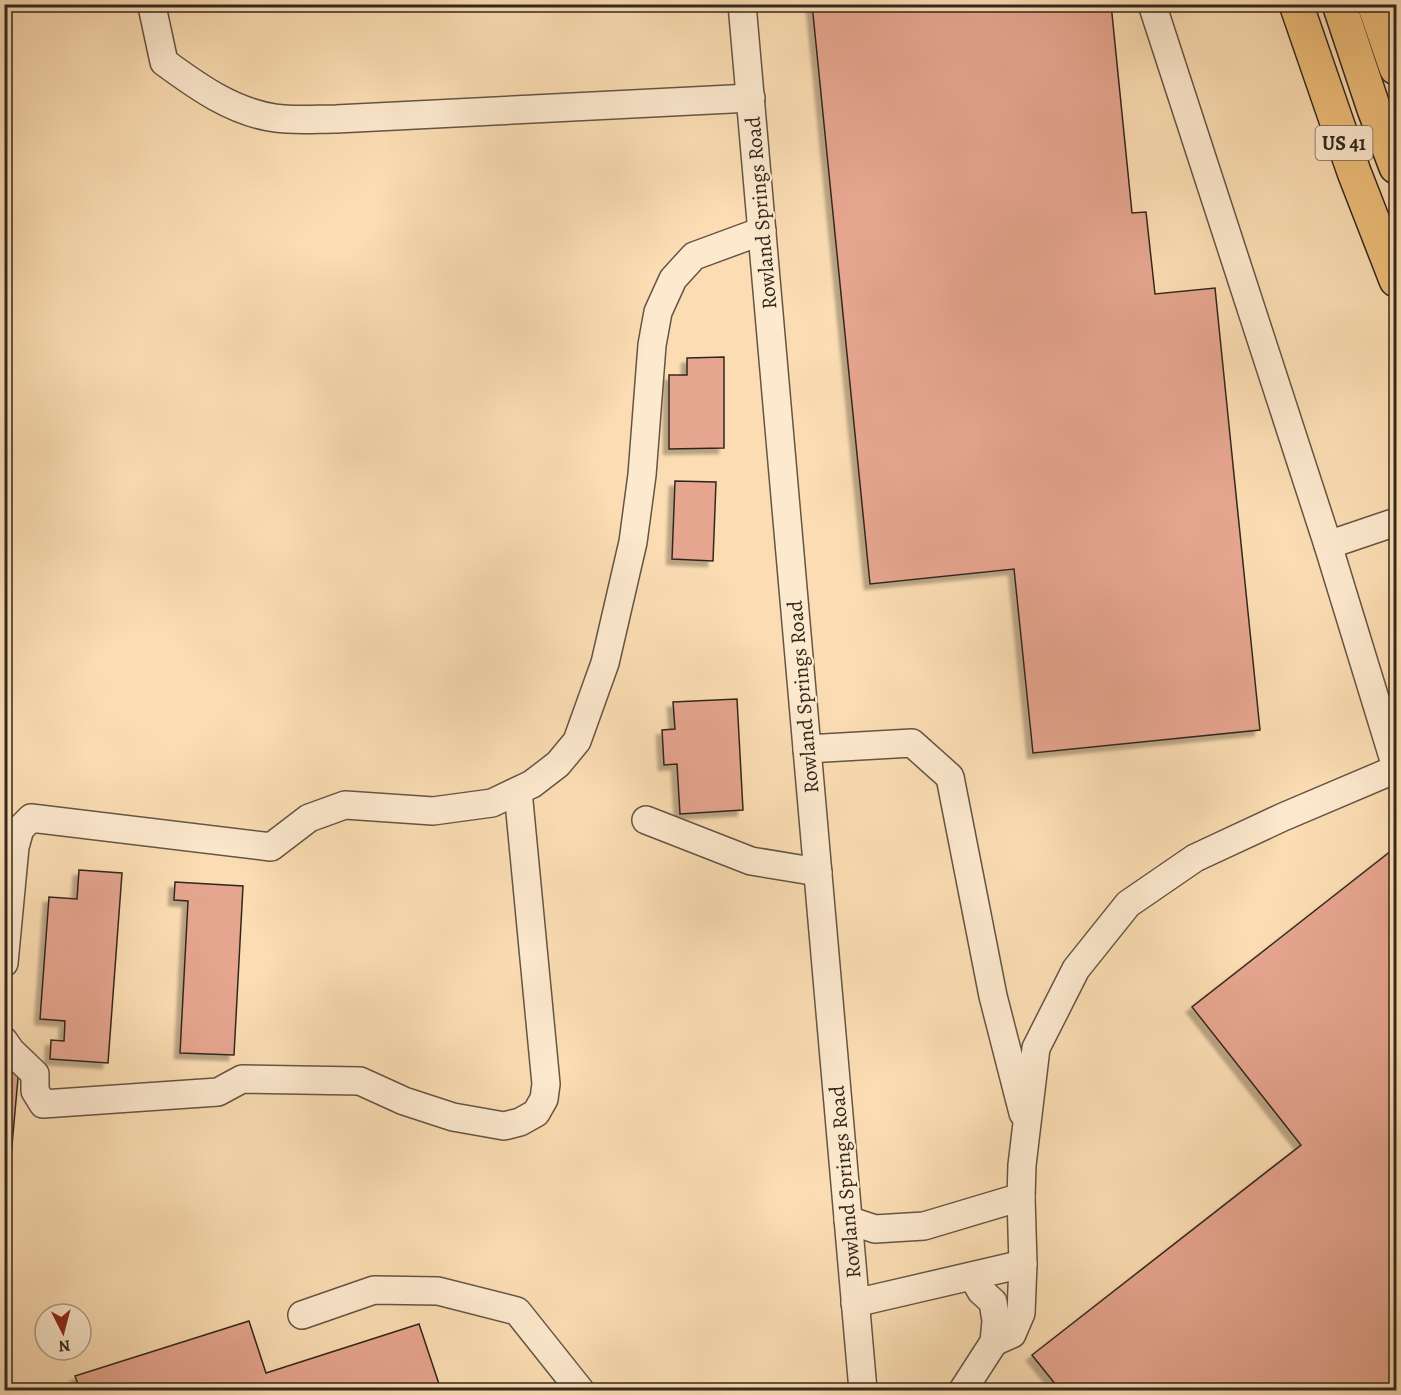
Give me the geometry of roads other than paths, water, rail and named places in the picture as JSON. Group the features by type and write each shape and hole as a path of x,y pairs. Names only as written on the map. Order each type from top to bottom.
{"main road":[{"name":"US 41","path":"1296,4 1354,172 1396,280"},
{"path":"1339,4 1396,167"},
{"path":"1374,4 1396,68"}],"street":[{"path":"155,4 153,11 164,62 200,89 244,112 278,119 751,98"},
{"name":"Rowland Springs Road","path":"742,4 863,1390"},
{"path":"994,1342 1012,1334 1021,1313 1022,1165 1036,1048 1076,969 1128,904 1195,858 1282,817 1396,768 1329,545 1152,4"},
{"path":"4,963 15,847 20,829 31,818 271,847 309,818 345,805 433,811 492,803 532,784 558,764 577,741 604,663 633,542 642,475 652,345 658,312 673,279 694,255 762,231"},
{"path":"1329,545 1396,522"},
{"path":"807,749 912,743 950,777 993,996 1026,1126"},
{"path":"4,1041 11,1052 35,1074 35,1091 44,1104 218,1092 242,1078 360,1081 404,1101 453,1117 504,1126 520,1122 536,1113 544,1099 546,1084 518,791"},
{"path":"646,820 751,861 818,872"},
{"path":"848,1220 875,1229 924,1226 1021,1197"},
{"path":"855,1303 1023,1264"},
{"path":"964,1390 994,1342 996,1320 993,1302 981,1291 973,1277"},
{"path":"302,1315 374,1290 438,1290 517,1311 580,1390"}]}
